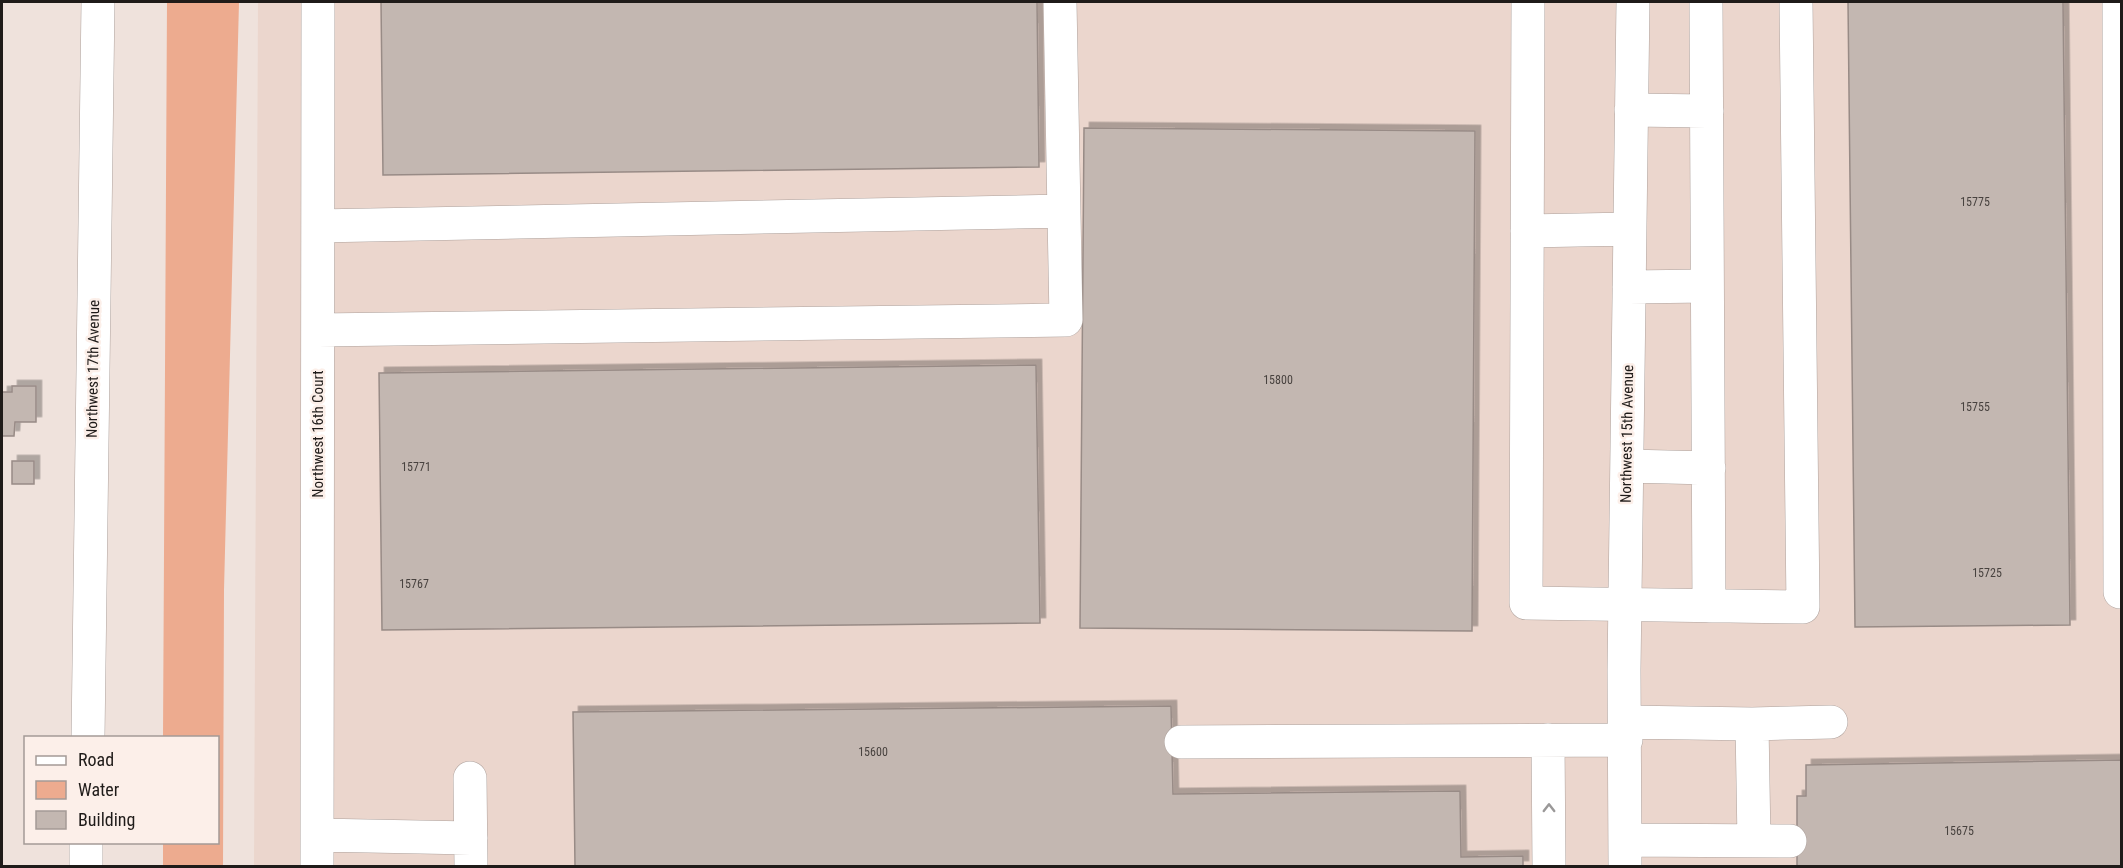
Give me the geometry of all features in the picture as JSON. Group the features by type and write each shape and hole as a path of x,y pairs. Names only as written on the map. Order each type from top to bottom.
{"street":[{"name":"Northwest 17th Avenue","path":"88,736 98,2"},
{"name":"Northwest 16th Court","path":"317,851 318,2"},
{"path":"318,330 1066,320 1060,2"},
{"path":"1528,2 1526,603 1803,607 1796,2"},
{"name":"Northwest 15th Avenue","path":"1626,854 1625,605 1633,2"},
{"path":"1706,2 1709,606"},
{"path":"2119,2 2121,592"},
{"path":"1631,111 1707,111"},
{"path":"318,226 1064,211"},
{"path":"1527,231 1630,229"},
{"path":"1629,287 1707,286"},
{"path":"1627,466 1709,468"},
{"path":"1181,742 1548,740 1626,731 1752,724 1831,723"},
{"path":"1752,724 1754,841"},
{"path":"1548,740 1549,867"},
{"path":"317,851 471,852 470,778"},
{"path":"1626,854 1754,841 1790,842"},
{"path":"86,844 86,867"}],"shaded area":[{"path":"258,2 2121,2 2121,866 254,866"}],"water":[{"path":"167,2 239,2 224,590 223,866 163,866 163,844 219,844 219,736 163,736"}],"building":[{"path":"381,2 1037,2 1039,167 383,175"},
{"path":"1848,2 2063,2 2070,625 1855,627"},
{"path":"1084,128 1475,131 1472,631 1080,628"},
{"path":"1036,365 1040,623 382,630 379,373"},
{"path":"12,386 36,386 36,422 15,422 14,436 2,436 2,392 12,392"},
{"path":"12,461 34,461 34,484 12,484"},
{"path":"1171,706 1173,794 1460,791 1461,857 1523,856 1523,866 575,866 573,712"},
{"path":"2122,760 2122,866 1797,866 1797,796 1806,796 1806,765"}]}
